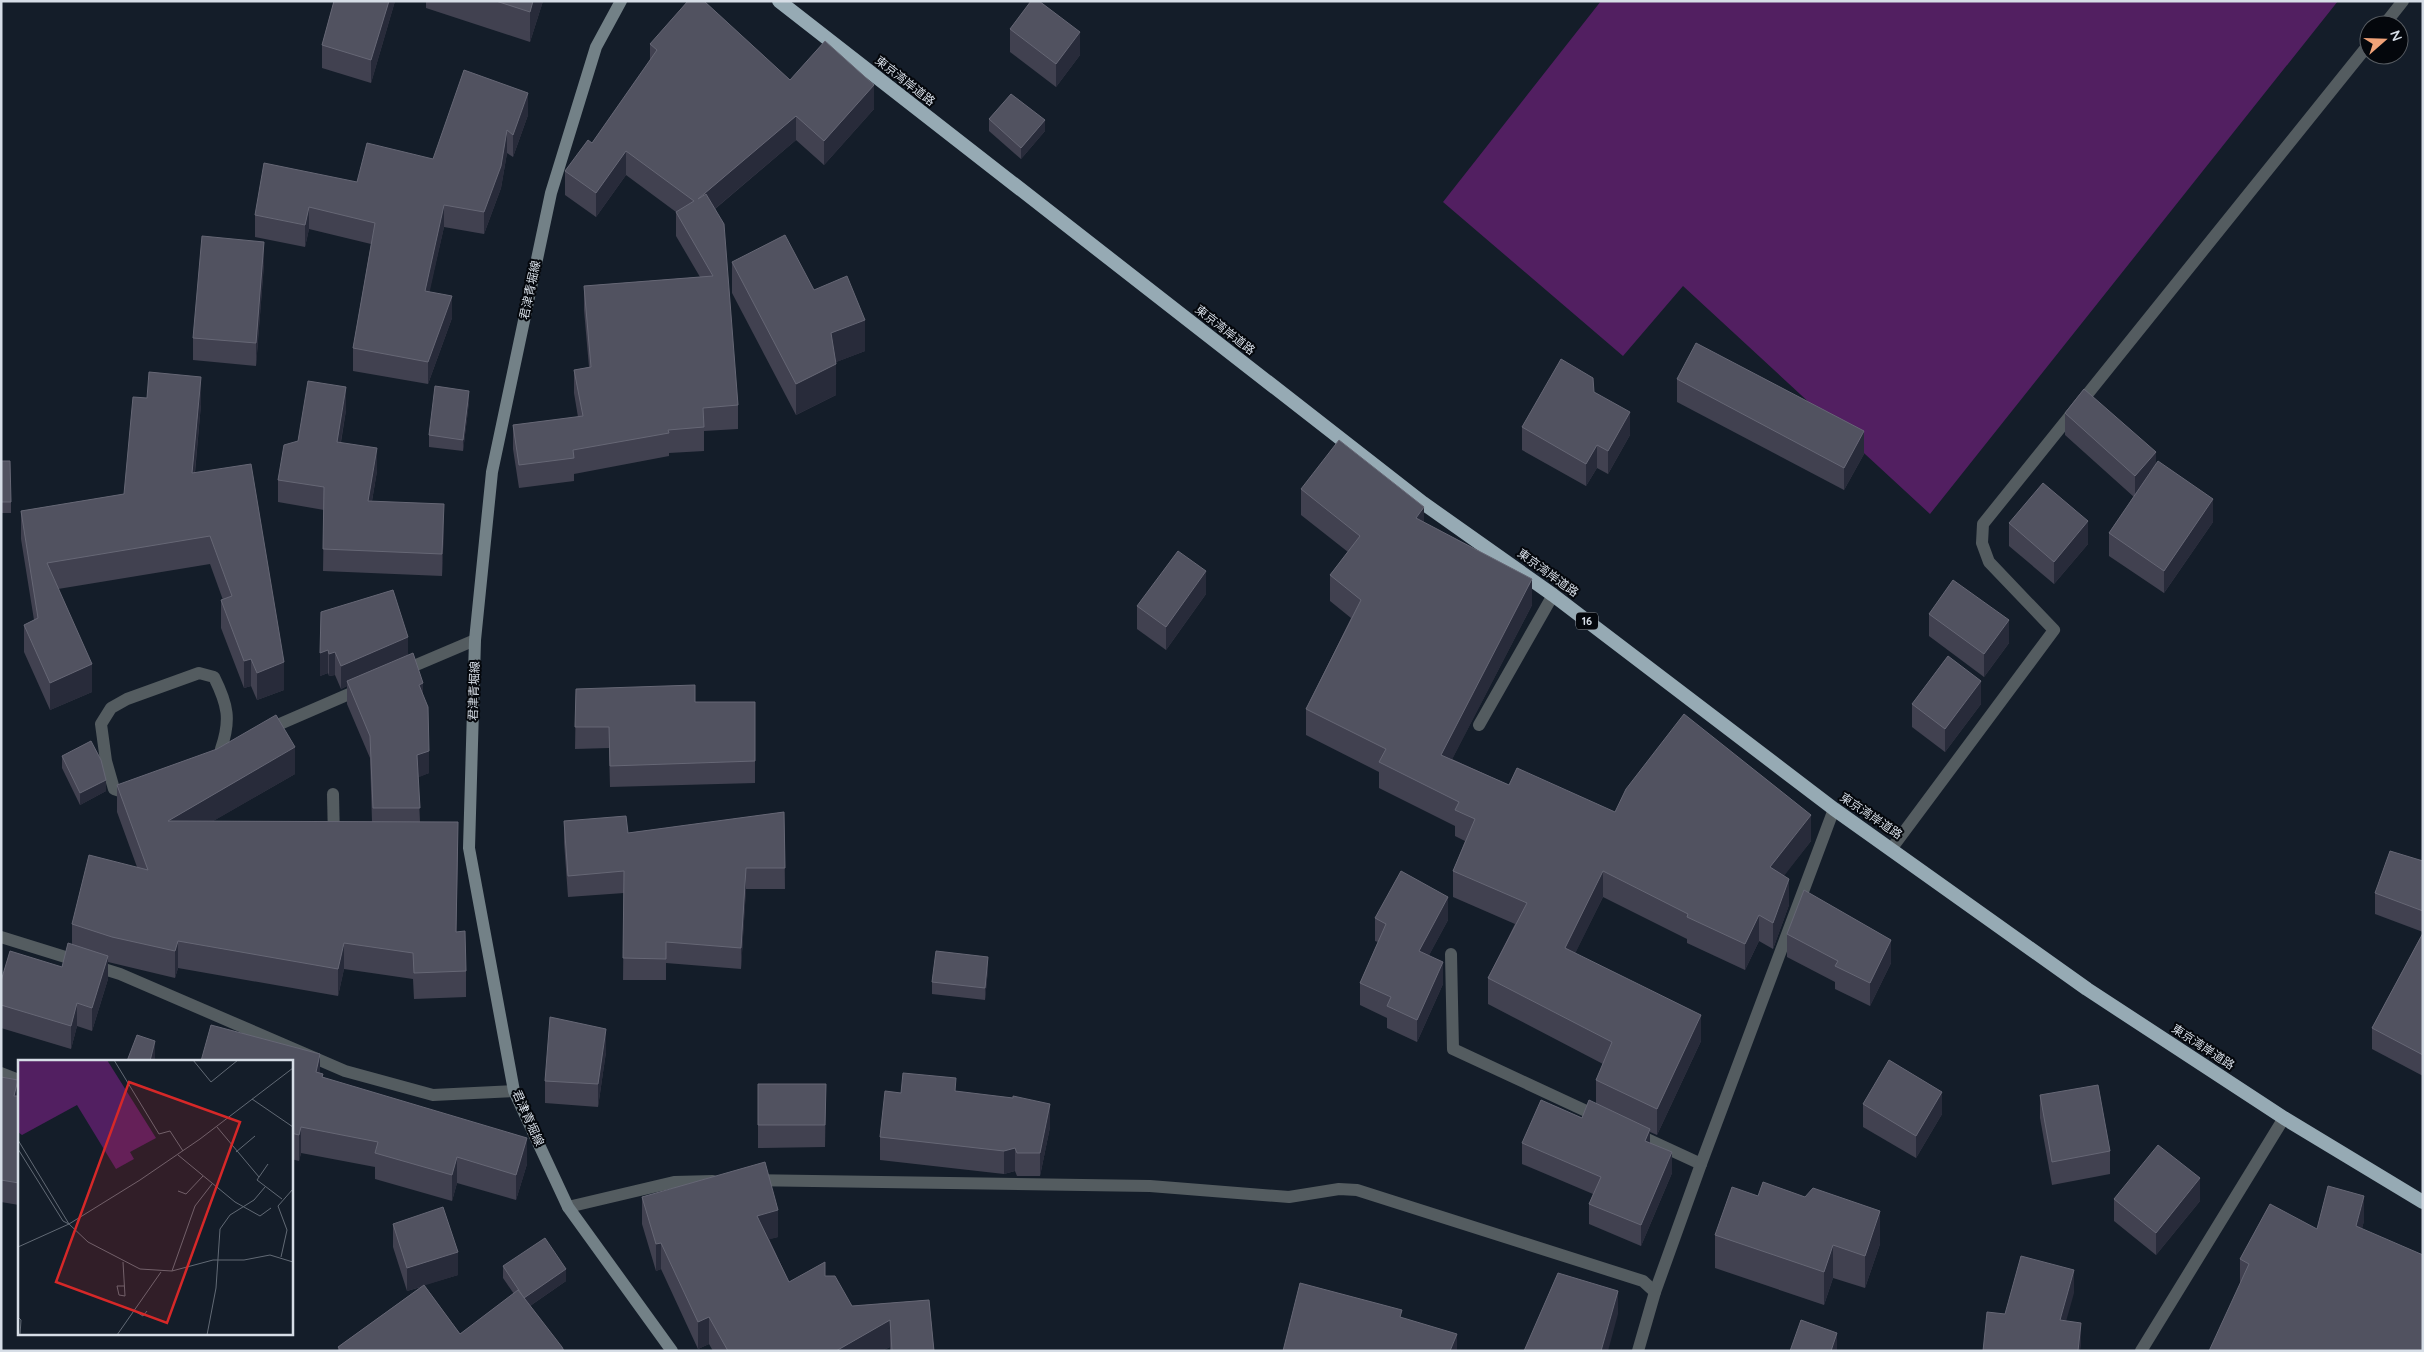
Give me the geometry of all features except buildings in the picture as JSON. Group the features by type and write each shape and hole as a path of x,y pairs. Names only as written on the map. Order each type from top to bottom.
{"highway":[{"name":"東京湾岸道路","path":"779,1 1423,503 1553,595 1834,809 1892,848 2087,989 2284,1118 2423,1202"}],"main road":[{"name":"君津青堀線","path":"622,1 596,47 551,193 492,472 475,640 465,839 470,848 514,1091 568,1207 672,1351"}],"street":[{"path":"2392,15 2403,1"},
{"path":"1892,848 2054,630 1989,562 1982,543 1983,524 2359,56"},
{"path":"1478,725 1553,595"},
{"path":"393,675 475,640"},
{"path":"141,784 123,792 114,788 106,761 101,724 111,708 127,699 199,673 214,677 226,701 228,730 216,751 239,742"},
{"path":"257,734 375,683"},
{"path":"318,839 339,840 333,794"},
{"path":"1638,1351 1655,1292 1701,1164 1834,809"},
{"path":"1,937 120,974 345,1071 433,1095 514,1091"},
{"path":"1451,954 1453,1049 1701,1164"},
{"path":"1,1073 18,1080"},
{"path":"2141,1351 2284,1118"},
{"path":"568,1207 674,1182 723,1181"},
{"path":"742,1181 1150,1186 1289,1197 1339,1189 1357,1190 1643,1281 1655,1292"}],"shaded area":[{"path":"1601,1 2338,1 1930,514 1683,286 1623,356 1443,202"}]}
